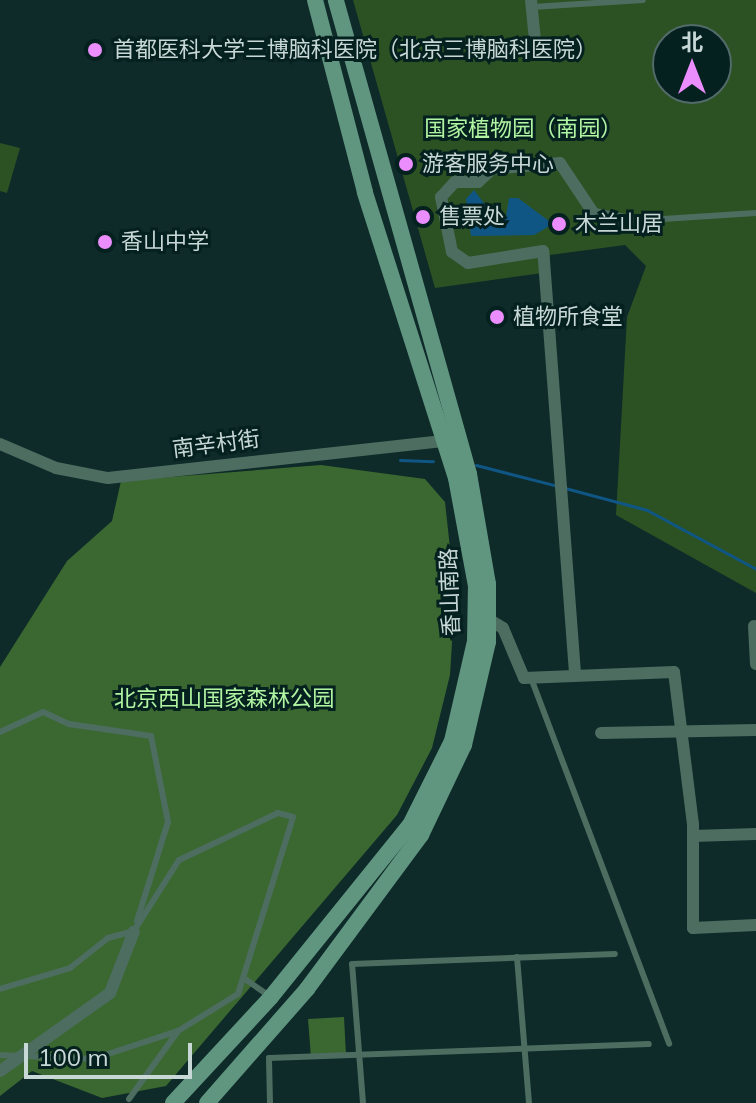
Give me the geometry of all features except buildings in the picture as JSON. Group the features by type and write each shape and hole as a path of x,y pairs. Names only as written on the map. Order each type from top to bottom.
{"street":[{"name":"香山南路","path":"173,1103 271,997 410,825 452,741 475,641 476,586 443,441 365,192 315,0"},
{"name":"香山南路","path":"207,1103 307,989 445,792 479,694 488,619 469,474 336,0"},
{"path":"531,4 535,40"},
{"path":"575,673 543,251 468,263 452,252 441,197 455,182 478,182 492,169 560,163 594,214 631,221"},
{"name":"南辛村街","path":"0,444 56,468 108,478 443,441"},
{"path":"488,619 503,628 524,678 575,673 674,672 693,836 693,928 756,925"},
{"path":"754,626 756,664"},
{"path":"601,733 683,729 756,730"},
{"path":"693,836 756,834"},
{"path":"0,1071 110,993 134,931"}],"lane":[{"path":"531,4 643,0"},
{"path":"631,221 756,213"},
{"path":"531,678 669,1044"},
{"path":"0,732 43,712 69,724 151,736 168,822 134,931"},
{"path":"0,989 70,968 108,938 134,931 179,860 290,813 293,833 238,994 178,1031 84,1061 23,1054 0,1055"},
{"path":"363,1103 352,964 615,954"},
{"path":"517,957 529,1103"},
{"path":"245,979 271,997"},
{"path":"129,1099 178,1031"},
{"path":"270,1103 269,1058 649,1044"}],"green space":[{"name":"国家植物园（南园）","path":"353,0 756,0 756,593 616,515 627,317 646,266 625,245 550,255 550,272 435,288"},
{"path":"0,143 20,148 7,193 0,191"},
{"name":"北京西山国家森林公园","path":"321,465 425,479 445,502 455,594 450,675 432,748 397,815 166,1086 102,1098 32,1071 0,1096 0,667 67,561 112,521 121,481"},
{"path":"344,1017 346,1055 311,1058 308,1019"}],"water":[{"path":"474,190 495,218 506,217 509,198 518,198 553,224 534,235 471,236 466,199"}],"waterway":[{"path":"400,460 433,461"},
{"path":"476,465 558,486"},
{"path":"565,488 647,510 756,569"}],"place":[{"name":"首都医科大学三博脑科医院（北京三博脑科医院）","path":"95,50"},
{"name":"游客服务中心","path":"406,164"},
{"name":"售票处","path":"423,217"},
{"name":"木兰山居","path":"559,224"},
{"name":"香山中学","path":"105,242"},
{"name":"植物所食堂","path":"497,317"}]}
